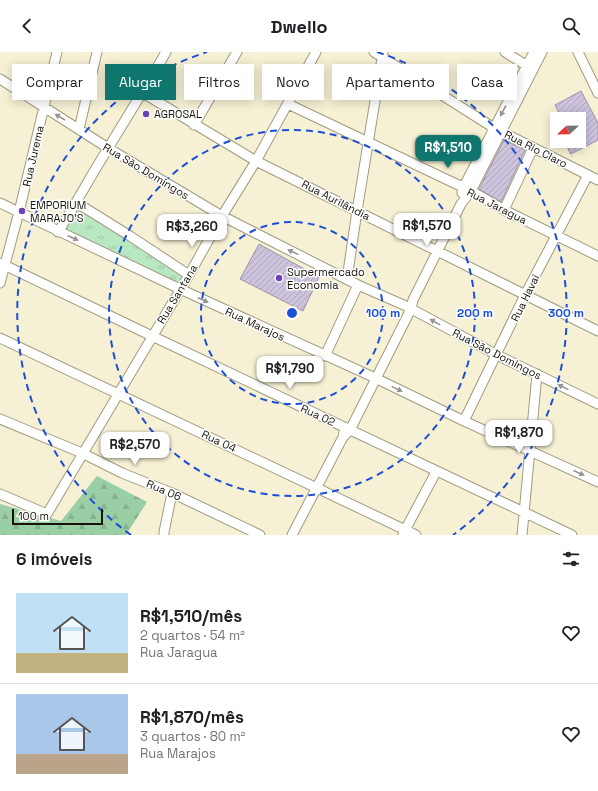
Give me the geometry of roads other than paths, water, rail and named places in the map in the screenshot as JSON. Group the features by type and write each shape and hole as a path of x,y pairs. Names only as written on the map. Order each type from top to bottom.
{"street":[{"name":"Rua Jurema","path":"0,283 3,264 19,212 57,52"},
{"path":"80,129 97,52"},
{"path":"159,64 166,52"},
{"path":"194,124 237,52"},
{"name":"Rua Santana","path":"0,494 47,514 256,160 316,52"},
{"path":"505,52 530,68"},
{"path":"530,68 534,52"},
{"path":"292,535 374,378 497,130 530,68 542,52"},
{"path":"578,52 598,93"},
{"path":"347,279 368,143 379,53"},
{"name":"Rua Rio Claro","path":"379,53 497,130 598,180"},
{"name":"Rua São Domingos","path":"0,79 108,148 222,216 358,285 410,305 497,355 598,404"},
{"path":"58,232 77,203 108,148 138,100"},
{"name":"Rua Aurilândia","path":"156,100 256,160 437,252 598,331"},
{"name":"Rua Jaragua","path":"288,104 467,190 504,210 598,256"},
{"path":"504,210 533,148"},
{"name":"Rua Havai","path":"464,421 525,295 588,175"},
{"name":"Rua Marajos","path":"0,203 180,289 598,482"},
{"path":"77,203 189,275"},
{"name":"Rua 02","path":"3,264 346,432 572,535"},
{"path":"325,356 358,285"},
{"name":"Rua 04","path":"0,338 317,488 404,532 416,535"},
{"path":"522,535 537,374"},
{"name":"Rua 06","path":"0,419 82,453 122,473 172,493 260,535"},
{"path":"404,532 436,472"},
{"path":"164,535 172,493"}],"place":[{"name":"AGROSAL","path":"146,114"},
{"name":"EMPORIUM MARAJO’S","path":"22,211"},
{"name":"Supermercado Economia","path":"279,278"}]}
